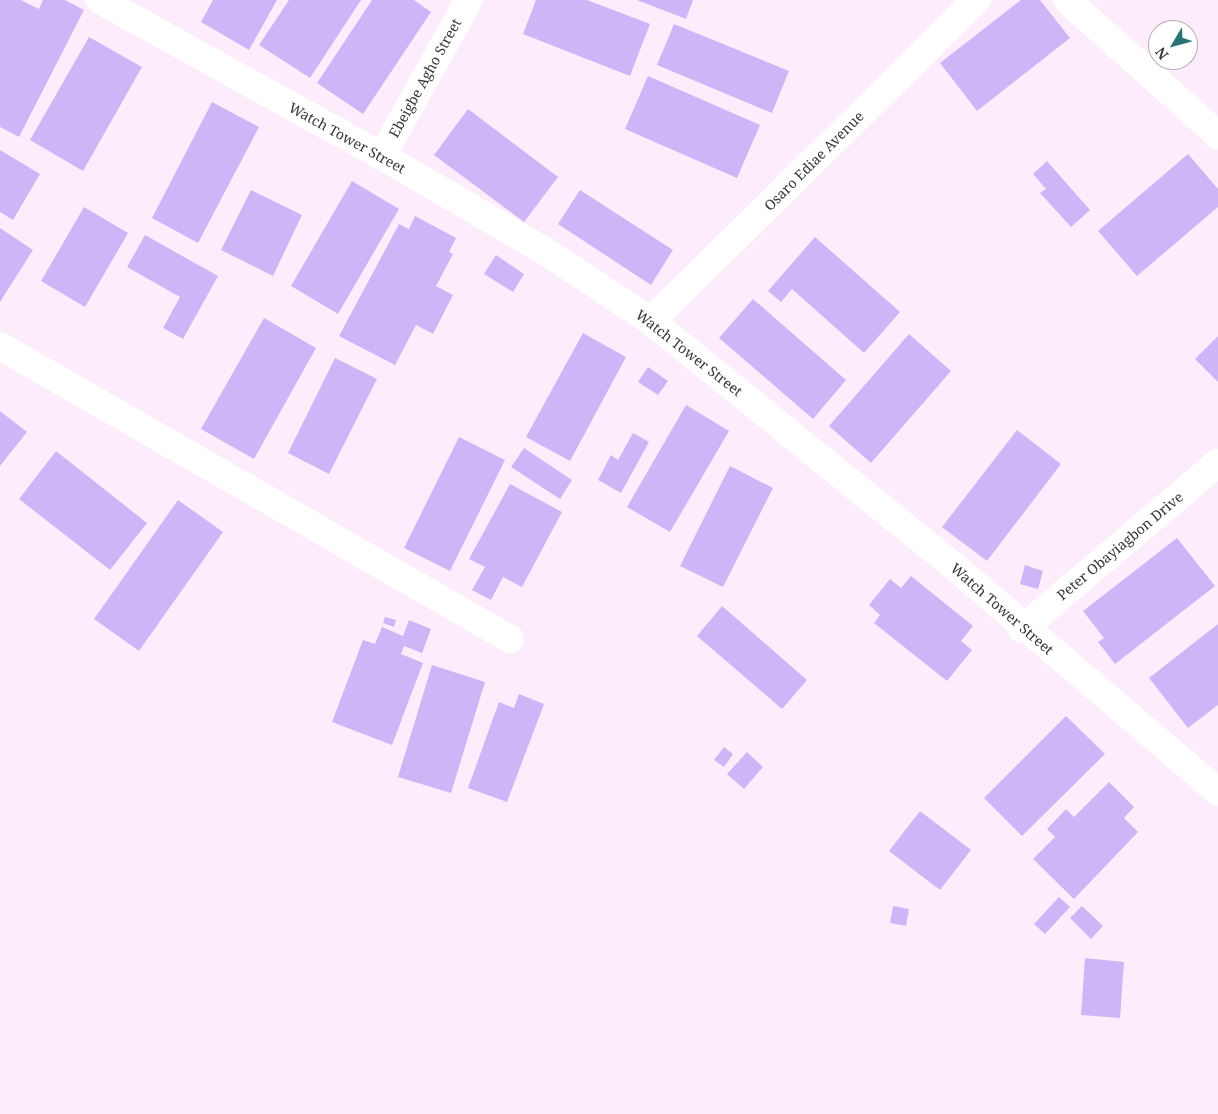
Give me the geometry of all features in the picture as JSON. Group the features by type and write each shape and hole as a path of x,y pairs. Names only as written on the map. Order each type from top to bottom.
{"street":[{"name":"Watch Tower Street","path":"100,0 382,156 548,253 651,321 962,573 1022,629 1218,792"},
{"name":"Ebeigbe Agho Street","path":"382,156 469,0"},
{"name":"Osaro Ediae Avenue","path":"651,321 977,0"},
{"path":"1067,0 1218,134"},
{"path":"0,346 510,640"},
{"name":"Peter Obayiagbon Drive","path":"1022,629 1218,464"}],"building":[{"path":"0,0 21,0 39,9 43,0 65,0 84,10 19,137 0,127"},
{"path":"213,0 277,0 249,50 201,22"},
{"path":"289,0 361,0 310,78 259,45"},
{"path":"372,0 414,0 431,12 363,114 317,83"},
{"path":"536,0 587,0 650,24 630,76 523,34"},
{"path":"637,0 693,0 686,19"},
{"path":"1021,0 1040,0 1070,38 977,111 940,63"},
{"path":"674,24 789,71 772,113 657,65"},
{"path":"89,37 142,67 83,171 30,140"},
{"path":"648,76 760,125 737,178 625,129"},
{"path":"212,102 259,127 198,243 152,218"},
{"path":"468,109 558,177 524,222 434,155"},
{"path":"0,150 40,174 13,220 0,212"},
{"path":"1188,154 1218,189 1218,207 1137,276 1098,231"},
{"path":"1047,161 1090,210 1071,227 1040,193 1046,189 1033,174"},
{"path":"352,181 399,209 338,314 291,286"},
{"path":"251,190 302,215 273,276 221,250"},
{"path":"580,190 673,250 651,285 558,224"},
{"path":"84,207 128,233 85,307 41,281"},
{"path":"415,216 456,238 449,252 453,254 436,286 453,295 433,334 416,325 395,365 339,336 399,224 409,229"},
{"path":"0,228 33,250 0,302"},
{"path":"145,235 218,276 183,339 163,328 180,297 127,267"},
{"path":"815,237 900,312 864,353 792,289 781,302 768,291"},
{"path":"496,255 524,274 513,292 484,274"},
{"path":"753,299 846,380 813,419 719,338"},
{"path":"264,318 316,348 254,459 201,429"},
{"path":"583,333 626,357 570,461 526,437"},
{"path":"909,334 951,371 871,463 829,426"},
{"path":"1218,336 1218,382 1195,359"},
{"path":"335,358 377,379 329,474 288,453"},
{"path":"648,367 668,381 658,395 638,382"},
{"path":"686,405 729,431 670,532 627,507"},
{"path":"0,411 27,432 0,466"},
{"path":"1017,430 1061,464 987,561 942,527"},
{"path":"633,433 649,442 621,493 598,480 611,455 618,460"},
{"path":"459,437 505,460 450,571 404,548"},
{"path":"524,448 572,480 560,499 511,467"},
{"path":"56,451 147,523 110,570 19,499"},
{"path":"730,466 773,488 723,587 680,566"},
{"path":"510,484 562,512 522,587 503,577 491,600 472,590 485,567 469,559"},
{"path":"178,500 223,532 139,651 94,619"},
{"path":"1177,538 1215,586 1115,664 1098,642 1104,638 1083,611"},
{"path":"1025,565 1043,571 1038,589 1020,584"},
{"path":"911,576 973,626 961,641 972,650 947,681 874,623 880,615 869,605 890,579 901,588"},
{"path":"722,606 807,680 782,709 697,636"},
{"path":"385,617 396,620 394,627 383,623"},
{"path":"409,620 431,629 422,653 404,646 401,654 423,663 392,745 332,722 363,640 375,644 382,627 403,636"},
{"path":"1218,624 1218,705 1188,728 1149,678"},
{"path":"432,665 485,682 451,793 398,777"},
{"path":"519,694 544,704 507,802 468,788 499,702 514,708"},
{"path":"1066,716 1105,754 1022,836 984,798"},
{"path":"724,747 733,754 724,767 714,760"},
{"path":"747,752 763,767 744,789 727,774"},
{"path":"1109,782 1134,807 1124,818 1138,832 1074,899 1033,859 1055,837 1047,829 1066,809 1074,817"},
{"path":"920,811 971,850 940,890 889,851"},
{"path":"1059,897 1070,907 1045,934 1034,924"},
{"path":"893,906 909,909 906,926 890,923"},
{"path":"1082,906 1103,926 1091,939 1070,918"},
{"path":"1085,958 1124,962 1120,1018 1081,1015"}]}
